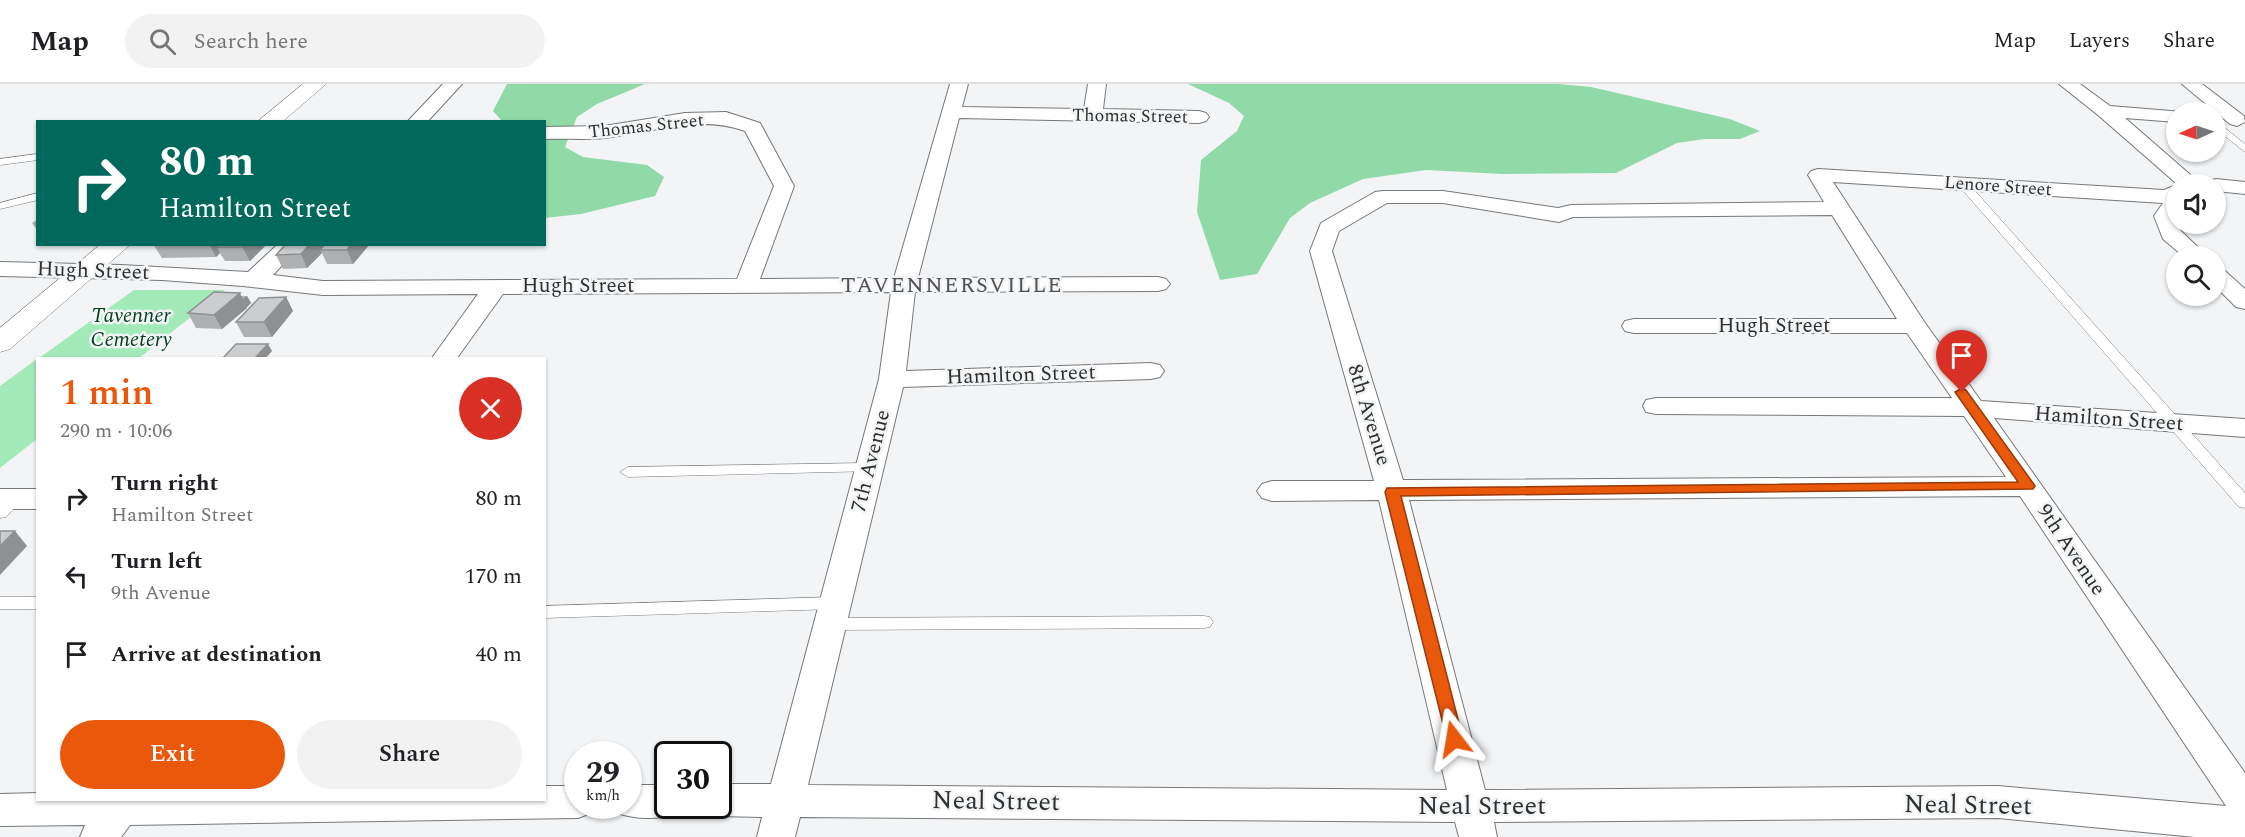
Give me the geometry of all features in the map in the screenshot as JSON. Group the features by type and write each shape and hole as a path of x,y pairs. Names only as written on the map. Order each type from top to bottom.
{"main road":[{"path":"271,120 316,84"},
{"path":"0,343 116,246"}],"street":[{"path":"418,120 453,84"},
{"name":"7th Avenue","path":"776,837 892,379 904,285 959,84"},
{"path":"1093,116 1097,84"},
{"path":"2068,84 2105,111 2166,175"},
{"path":"2191,84 2239,128"},
{"path":"2105,111 2166,115"},
{"name":"Thomas Street","path":"953,112 1199,117"},
{"name":"Thomas Street","path":"546,133 604,132 685,119 726,118 753,127 784,186 746,286"},
{"name":"Lenore Street","path":"1818,175 1964,184 2166,189"},
{"name":"9th Avenue","path":"1818,175 1914,326 2028,486 2245,804"},
{"path":"2226,186 2245,189"},
{"name":"8th Avenue","path":"1474,822 1392,492 1321,251 1329,228 1383,197 1443,197 1559,215 1571,212 1840,208"},
{"path":"2171,234 2185,246"},
{"path":"256,279 289,246"},
{"name":"Hugh Street","path":"0,269 87,270 256,279 323,288 1158,284"},
{"path":"2226,284 2245,302"},
{"path":"445,357 496,287"},
{"name":"Hugh Street","path":"1634,326 1914,326"},
{"name":"Hamilton Street","path":"892,379 1151,371"},
{"name":"Hamilton Street","path":"1656,406 1942,406 2245,428"},
{"path":"1272,491 2028,486"},
{"name":"Neal Street","path":"732,800 785,799 1474,822 1998,802 2245,825"},
{"path":"0,810 115,815 564,802"}],"lane":[{"path":"2239,128 2245,149"},
{"path":"0,162 36,157"},
{"path":"1964,184 2172,423 2245,502"},
{"path":"0,206 36,197"},
{"path":"628,472 869,468"},
{"path":"0,603 36,603"},
{"path":"546,612 832,613 1204,622"}],"green space":[{"path":"507,84 645,84 597,104 577,117 565,147 583,157 647,165 664,177 655,196 581,214 546,218 546,120 501,120 493,111"},
{"path":"1188,84 1558,84 1591,87 1730,119 1760,131 1740,139 1705,139 1677,143 1616,173 1503,174 1426,170 1363,179 1310,203 1290,218 1257,274 1220,280 1197,212 1201,160 1237,131 1244,116 1229,103"},
{"name":"Tavenner Cemetery","path":"134,290 225,290 140,357 40,357"},
{"name":"Tavenner Cemetery","path":"36,360 36,440 0,468 0,386"}],"building":[{"path":"218,246 243,246 242,247"},
{"path":"284,246 308,246 301,254 276,255"},
{"path":"323,246 350,246 347,250 320,250"},
{"path":"214,292 240,293 214,315 188,313"},
{"path":"286,297 264,322 236,322 259,298"},
{"path":"236,344 268,344 256,357 224,357"},
{"path":"0,531 15,531 0,546"}],"district":[{"name":"TAVENNERSVILLE","path":"952,285"}],"route":[{"path":"1454,739 1392,492 2028,486 1962,392"}]}
